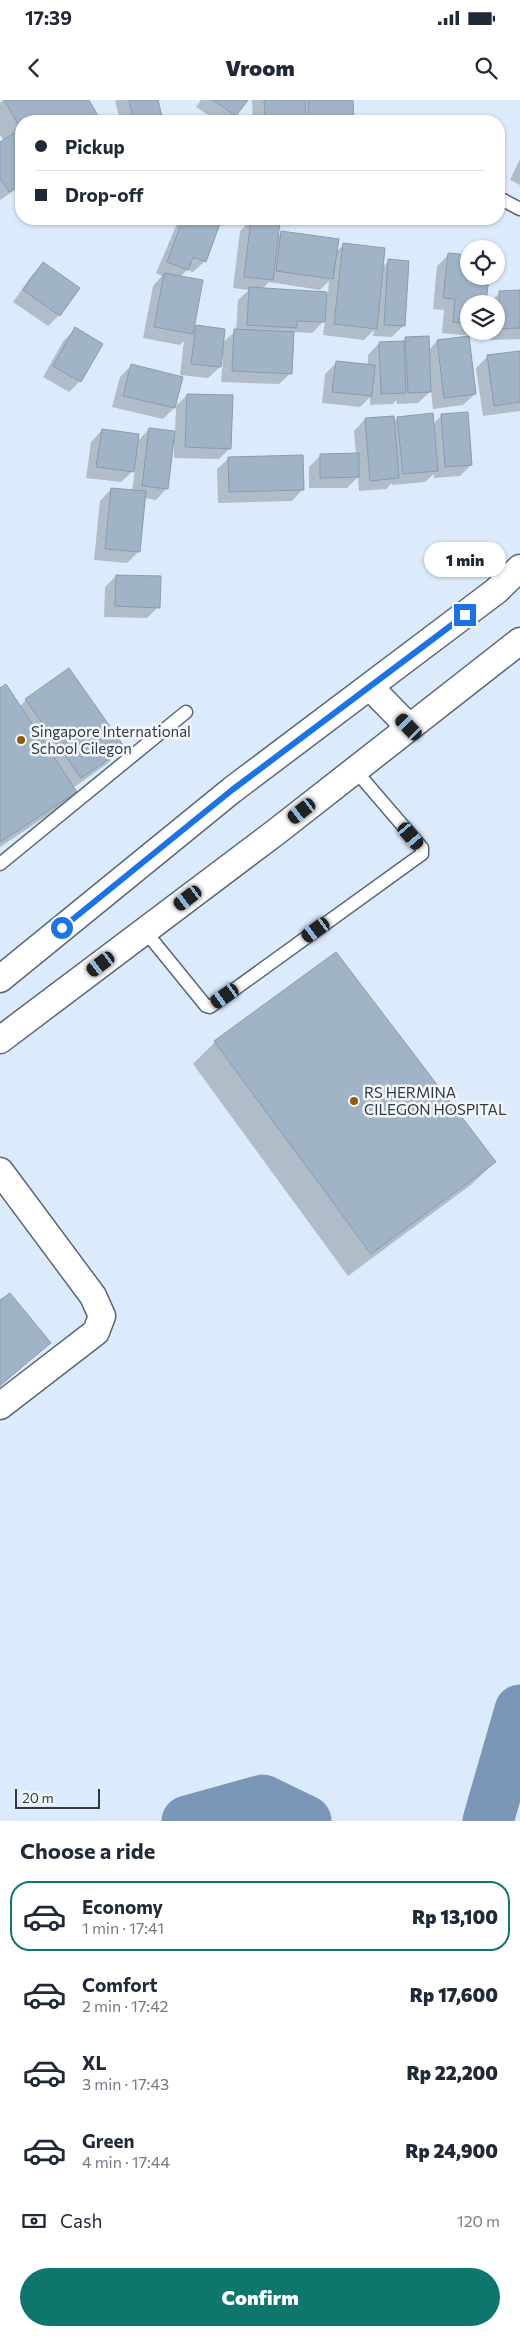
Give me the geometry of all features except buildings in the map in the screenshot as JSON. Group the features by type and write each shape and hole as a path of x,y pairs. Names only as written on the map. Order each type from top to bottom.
{"street":[{"path":"0,979 232,790 496,592 520,568"},
{"path":"0,1040 355,770 520,640"},
{"path":"370,686 409,727"},
{"path":"0,1171 93,1296 102,1316 96,1332 0,1406"}],"lane":[{"path":"505,201 520,209"},
{"path":"0,864 186,712"},
{"path":"145,931 206,1006 210,1007 422,854 422,848 355,770"}],"waterway":[{"path":"488,1821 520,1710"},
{"path":"187,1821 263,1800 306,1821"}],"place":[{"name":"Singapore International School Cilegon","path":"21,740"},
{"name":"RS HERMINA CILEGON HOSPITAL","path":"354,1101"}],"route":[{"path":"62,928 232,790 465,615"}]}
